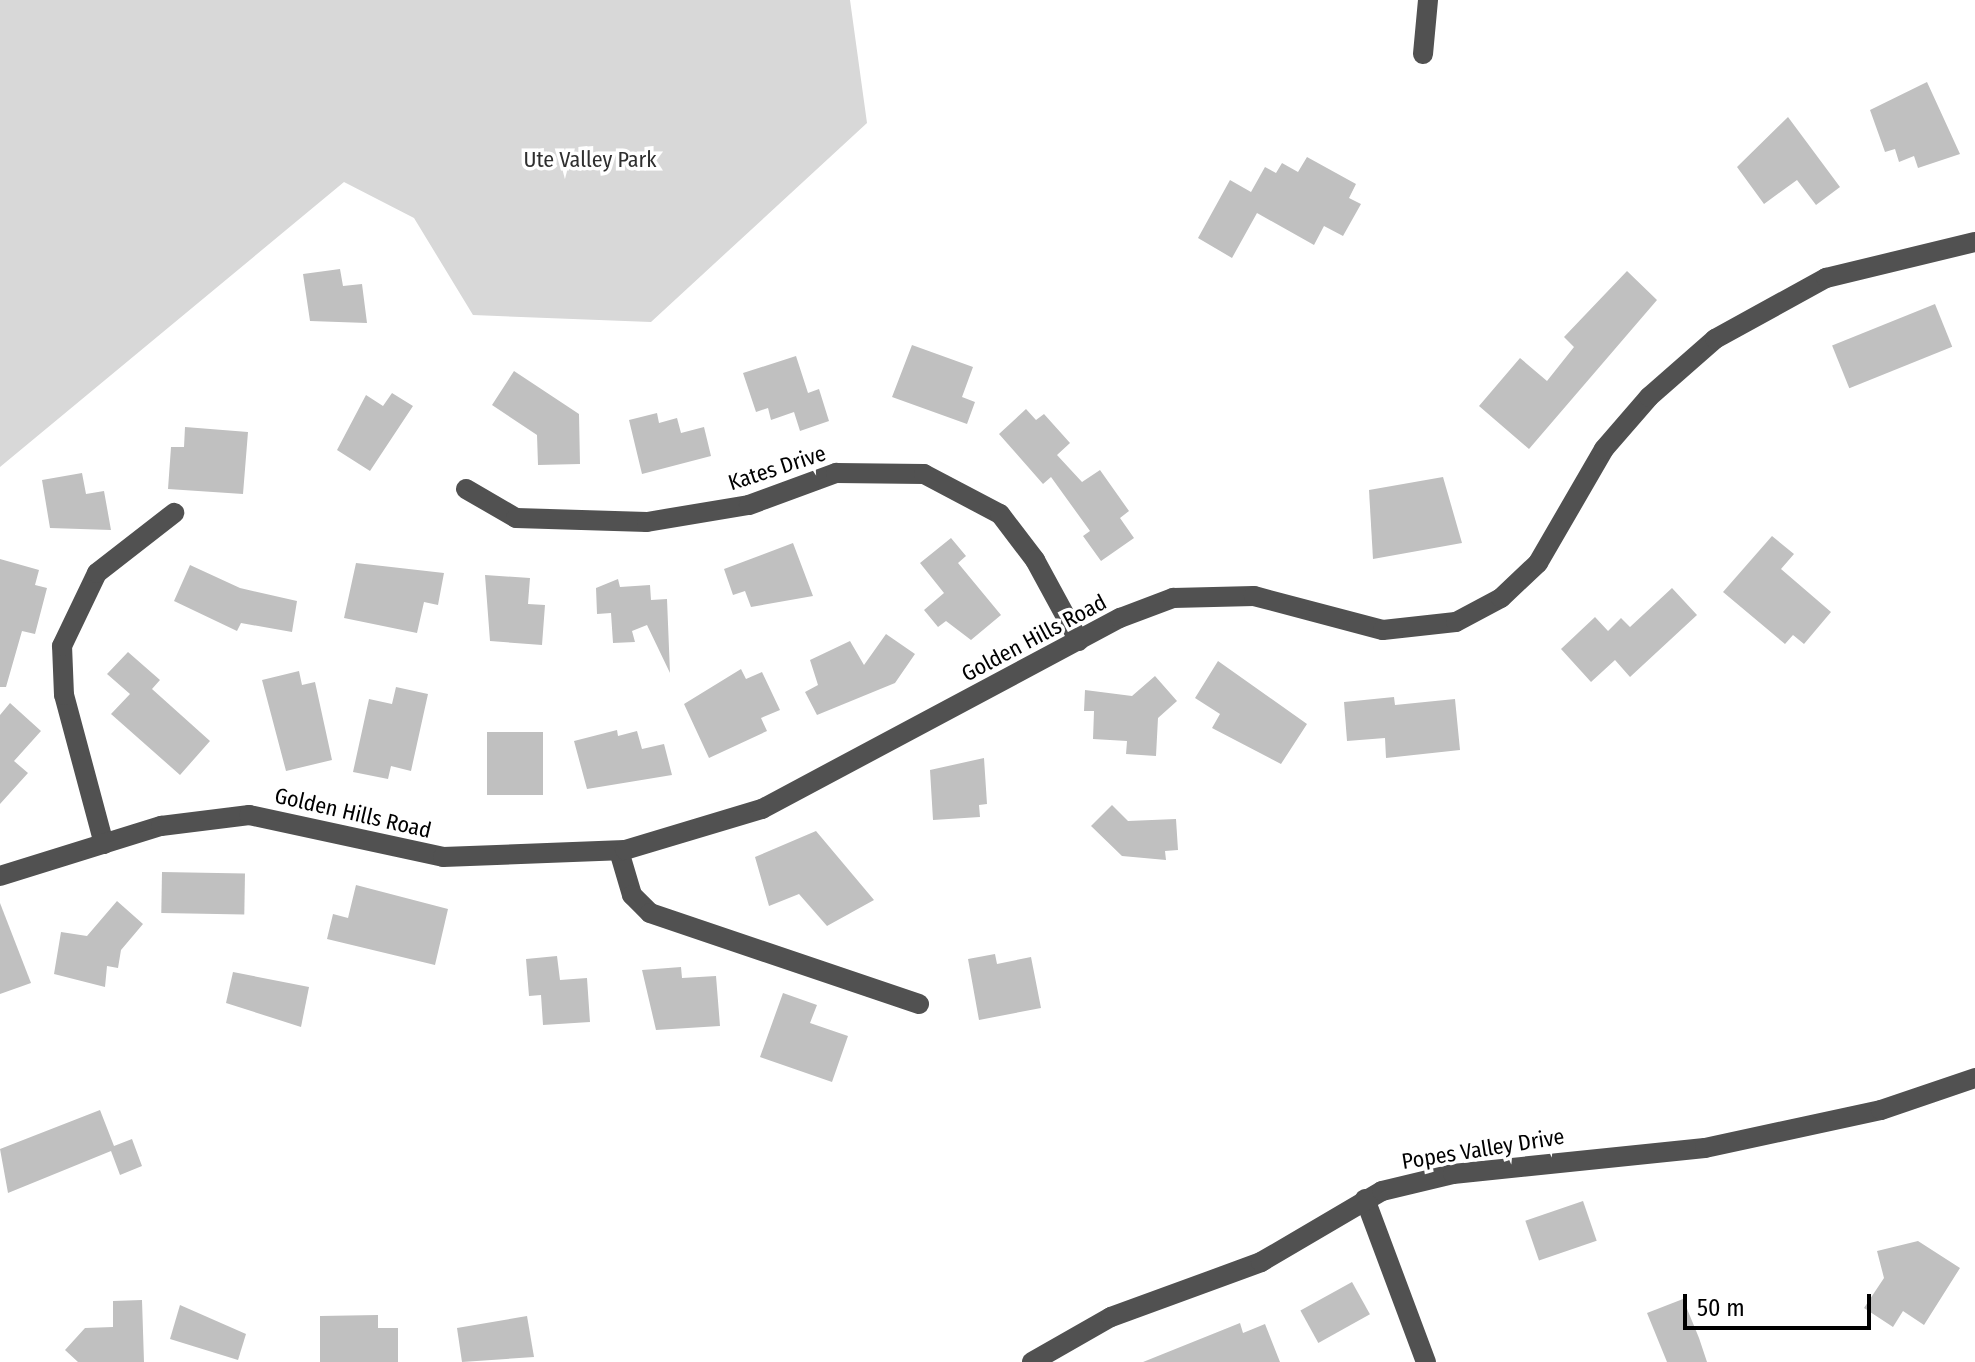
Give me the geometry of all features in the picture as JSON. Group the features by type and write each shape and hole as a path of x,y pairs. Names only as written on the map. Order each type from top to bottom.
{"street":[{"path":"1423,54 1428,0"},
{"name":"Golden Hills Road","path":"0,876 161,826 249,815 443,857 619,851 762,809 1145,607 1199,595 1282,600 1383,630 1431,629 1480,612 1538,563 1623,425 1715,339 1826,278 1975,242"},
{"name":"Kates Drive","path":"466,489 516,518 647,522 749,505 836,473 924,474 1000,514 1035,560 1079,641"},
{"path":"104,844 64,695 62,646 97,573 174,513"},
{"path":"619,851 632,895 650,913 919,1004"},
{"name":"Popes Valley Drive","path":"1032,1362 1111,1317 1261,1262 1365,1199 1453,1174 1752,1139 1881,1110 1975,1078"},
{"path":"1365,1199 1426,1362"}],"green space":[{"name":"Ute Valley Park","path":"0,0 850,0 867,123 651,322 473,315 414,218 344,182 0,467"}],"building":[{"path":"1927,82 1960,154 1918,168 1914,156 1899,162 1895,149 1885,152 1870,110"},
{"path":"1788,117 1840,187 1816,205 1797,180 1764,204 1737,167"},
{"path":"1307,157 1356,184 1349,198 1361,204 1343,236 1324,226 1314,245 1257,213 1232,258 1198,238 1230,180 1251,192 1265,167 1276,173 1282,163 1298,172"},
{"path":"340,269 343,286 362,284 367,323 310,321 303,274"},
{"path":"1627,271 1657,300 1529,449 1479,406 1520,358 1547,381 1574,347 1564,337"},
{"path":"1935,304 1952,347 1849,388 1832,346"},
{"path":"912,345 973,367 962,397 975,402 967,424 892,397"},
{"path":"796,356 808,393 819,389 829,421 800,431 794,412 771,420 768,408 756,412 743,373"},
{"path":"514,371 579,414 580,464 538,465 537,435 492,405"},
{"path":"392,393 413,406 370,471 337,450 366,395 383,406"},
{"path":"1026,409 1036,420 1044,414 1070,443 1057,455 1082,482 1100,470 1129,511 1120,518 1134,538 1101,561 1083,536 1090,531 1051,477 1043,484 999,434"},
{"path":"657,413 659,423 677,418 681,433 704,427 711,456 642,474 629,420"},
{"path":"185,427 248,432 243,494 168,489 171,447 184,447"},
{"path":"82,473 86,494 104,491 111,530 50,528 42,480"},
{"path":"1443,477 1462,543 1373,559 1369,490"},
{"path":"1772,536 1794,554 1781,569 1831,612 1804,644 1793,635 1785,644 1723,592"},
{"path":"951,538 966,556 958,563 1001,615 971,640 946,621 938,627 924,610 944,593 920,563"},
{"path":"793,543 813,596 751,607 745,591 733,595 724,569"},
{"path":"0,559 39,570 35,585 47,588 35,634 22,631 6,687 0,687"},
{"path":"356,563 444,573 438,605 424,602 417,633 344,618"},
{"path":"190,565 240,588 297,601 292,632 241,623 237,631 174,601"},
{"path":"485,575 530,578 528,604 545,605 542,645 490,641"},
{"path":"618,579 620,587 650,585 651,600 667,599 670,673 647,625 632,631 635,642 613,643 611,613 597,614 596,588"},
{"path":"1672,588 1697,615 1630,677 1615,660 1591,682 1561,649 1595,617 1608,631 1621,618 1630,627"},
{"path":"886,634 915,654 895,683 817,715 805,692 818,685 810,660 850,641 864,665"},
{"path":"128,652 160,680 152,689 210,741 180,775 111,714 130,694 107,674"},
{"path":"1218,661 1307,724 1281,764 1212,728 1220,714 1195,698"},
{"path":"741,669 746,679 762,672 780,710 761,718 767,731 709,758 684,704"},
{"path":"299,671 302,685 315,682 332,760 286,771 262,680"},
{"path":"1155,676 1177,701 1158,718 1156,756 1126,754 1127,741 1093,739 1094,711 1084,711 1085,690 1132,696"},
{"path":"396,687 428,694 411,771 391,766 388,779 353,772 369,699 392,704"},
{"path":"1394,697 1395,705 1455,699 1460,750 1386,758 1385,738 1347,741 1344,702"},
{"path":"10,703 41,731 14,761 28,773 0,804 0,715"},
{"path":"617,730 618,736 637,731 642,749 664,744 672,775 587,789 574,741"},
{"path":"487,732 543,732 543,795 487,795"},
{"path":"984,758 987,804 979,805 980,817 933,820 930,770"},
{"path":"1112,805 1128,821 1176,819 1178,850 1165,851 1166,860 1122,856 1091,826"},
{"path":"816,831 874,900 827,926 799,894 769,906 755,857"},
{"path":"162,872 245,873 244,914 161,913"},
{"path":"356,885 448,909 435,965 327,939 333,914 348,918"},
{"path":"117,901 143,924 121,950 118,968 107,966 105,987 54,974 61,932 87,936"},
{"path":"0,903 31,983 0,994"},
{"path":"995,954 997,964 1031,957 1041,1008 979,1020 968,959"},
{"path":"557,956 560,980 587,978 590,1022 543,1025 541,995 529,996 526,959"},
{"path":"681,967 682,978 716,976 720,1026 656,1030 642,970"},
{"path":"233,972 309,987 301,1027 226,1003"},
{"path":"783,993 817,1005 810,1023 848,1036 832,1082 760,1057"},
{"path":"100,1110 114,1146 132,1139 142,1166 120,1175 111,1151 8,1193 0,1149"},
{"path":"1583,1201 1597,1241 1539,1261 1525,1221"},
{"path":"1918,1241 1960,1268 1924,1325 1903,1311 1893,1327 1864,1308 1884,1278 1877,1251"},
{"path":"1352,1282 1370,1314 1318,1343 1300,1311"},
{"path":"1683,1299 1707,1362 1667,1362 1647,1313"},
{"path":"142,1300 144,1362 78,1362 65,1350 85,1328 113,1327 113,1301"},
{"path":"180,1305 246,1334 238,1360 170,1339"},
{"path":"378,1315 378,1328 398,1328 398,1362 320,1362 320,1316"},
{"path":"527,1316 534,1357 462,1362 457,1328"},
{"path":"1240,1323 1243,1333 1265,1324 1280,1362 1143,1362"}]}
